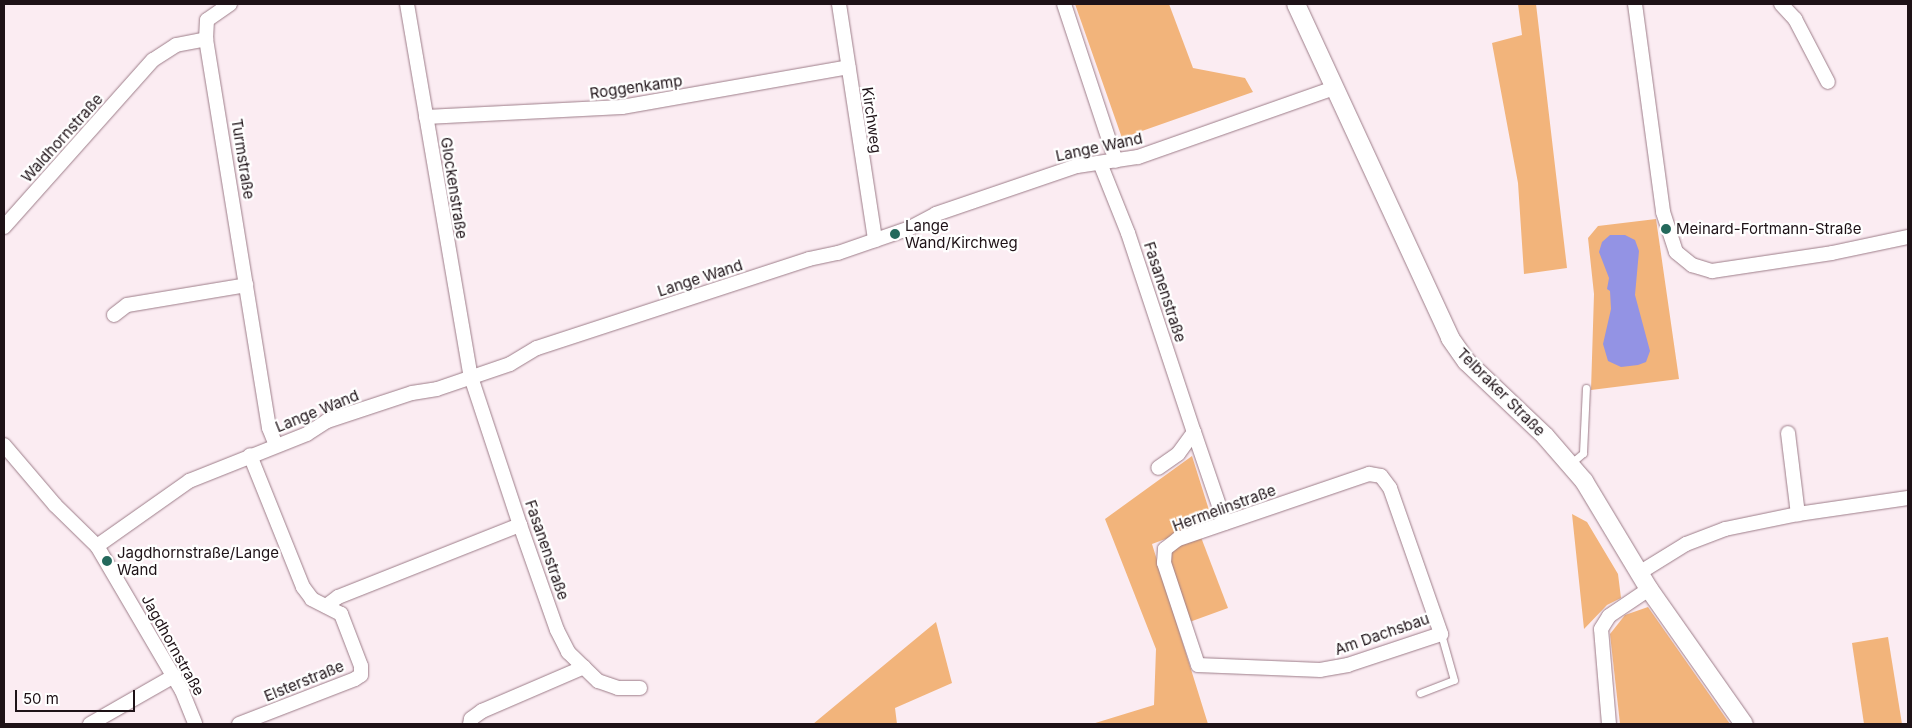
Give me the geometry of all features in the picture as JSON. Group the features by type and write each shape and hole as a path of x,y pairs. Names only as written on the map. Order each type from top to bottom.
{"street":[{"name":"Turmstraße","path":"230,4 207,20 206,39 269,428 276,445"},
{"name":"Glockenstraße","path":"407,4 471,378"},
{"name":"Kirchweg","path":"839,4 875,240"},
{"path":"1064,4 1116,161"},
{"name":"Telbraker Straße","path":"1296,4 1450,338 1467,362 1570,464 1598,502 1639,573 1744,724"},
{"path":"1636,4 1663,212 1676,252 1692,265 1712,270 1841,252 1908,237"},
{"path":"1781,4 1795,19 1828,82"},
{"name":"Waldhornstraße","path":"4,227 153,60 176,46 206,39"},
{"name":"Roggenkamp","path":"426,117 622,107 848,67"},
{"name":"Lange Wand","path":"96,546 189,481 250,455 307,434 327,421 471,378 510,364 537,348 809,259 838,253 875,240 945,210 1077,166 1138,157 1334,88"},
{"name":"Fasanenstraße","path":"1100,164 1128,234 1225,523"},
{"path":"114,315 127,305 246,284"},
{"name":"Fasanenstraße","path":"471,378 557,630 568,652 598,682 618,688 640,688"},
{"path":"1158,468 1178,454 1194,432"},
{"path":"1788,433 1798,514"},
{"name":"Jagdhornstraße","path":"4,445 54,505 96,546 174,676 195,724"},
{"name":"Elsterstraße","path":"239,724 361,675 361,666 344,621 336,610 312,599 303,587 250,455"},
{"name":"Hermelinstraße","path":"1198,665 1164,563 1165,549 1178,540 1369,474 1382,476"},
{"name":"Am Dachsbau","path":"1198,665 1320,670 1348,665 1441,634 1390,488 1382,476"},
{"path":"1639,573 1686,544 1725,529 1798,514 1908,498"},
{"path":"326,606 338,597 520,525"},
{"path":"1609,724 1601,629 1609,616 1650,589"},
{"path":"470,724 471,719 482,711 584,667"},
{"path":"90,724 174,676"}],"lane":[{"path":"1570,464 1583,453 1586,388"},
{"path":"1420,693 1454,680 1441,634"}],"shaded area":[{"path":"1075,4 1169,4 1193,68 1245,78 1253,92 1122,138"},
{"path":"1518,4 1536,4 1567,268 1524,274 1518,183 1492,43 1522,35"},
{"path":"1656,219 1679,379 1591,390 1594,294 1588,238 1598,226"},
{"path":"1192,456 1209,510 1200,526 1152,544 1208,724 1092,724 1154,705 1156,649 1105,519"},
{"path":"1572,514 1587,522 1618,574 1621,598 1607,605 1584,629"},
{"path":"1199,532 1228,608 1184,624 1165,549"},
{"path":"1648,607 1730,724 1620,724 1610,634 1625,615"},
{"path":"936,622 952,683 895,708 897,724 813,724"},
{"path":"1888,637 1902,724 1864,724 1852,643"}],"water":[{"path":"1610,235 1625,235 1635,240 1639,251 1635,295 1650,351 1646,362 1638,365 1621,367 1608,361 1603,344 1611,309 1610,291 1607,289 1609,278 1599,252 1602,242"}],"place":[{"name":"Meinard-Fortmann-Straße","path":"1666,229"},
{"name":"Lange Wand/Kirchweg","path":"895,234"},
{"name":"Jagdhornstraße/Lange Wand","path":"107,561"}]}
